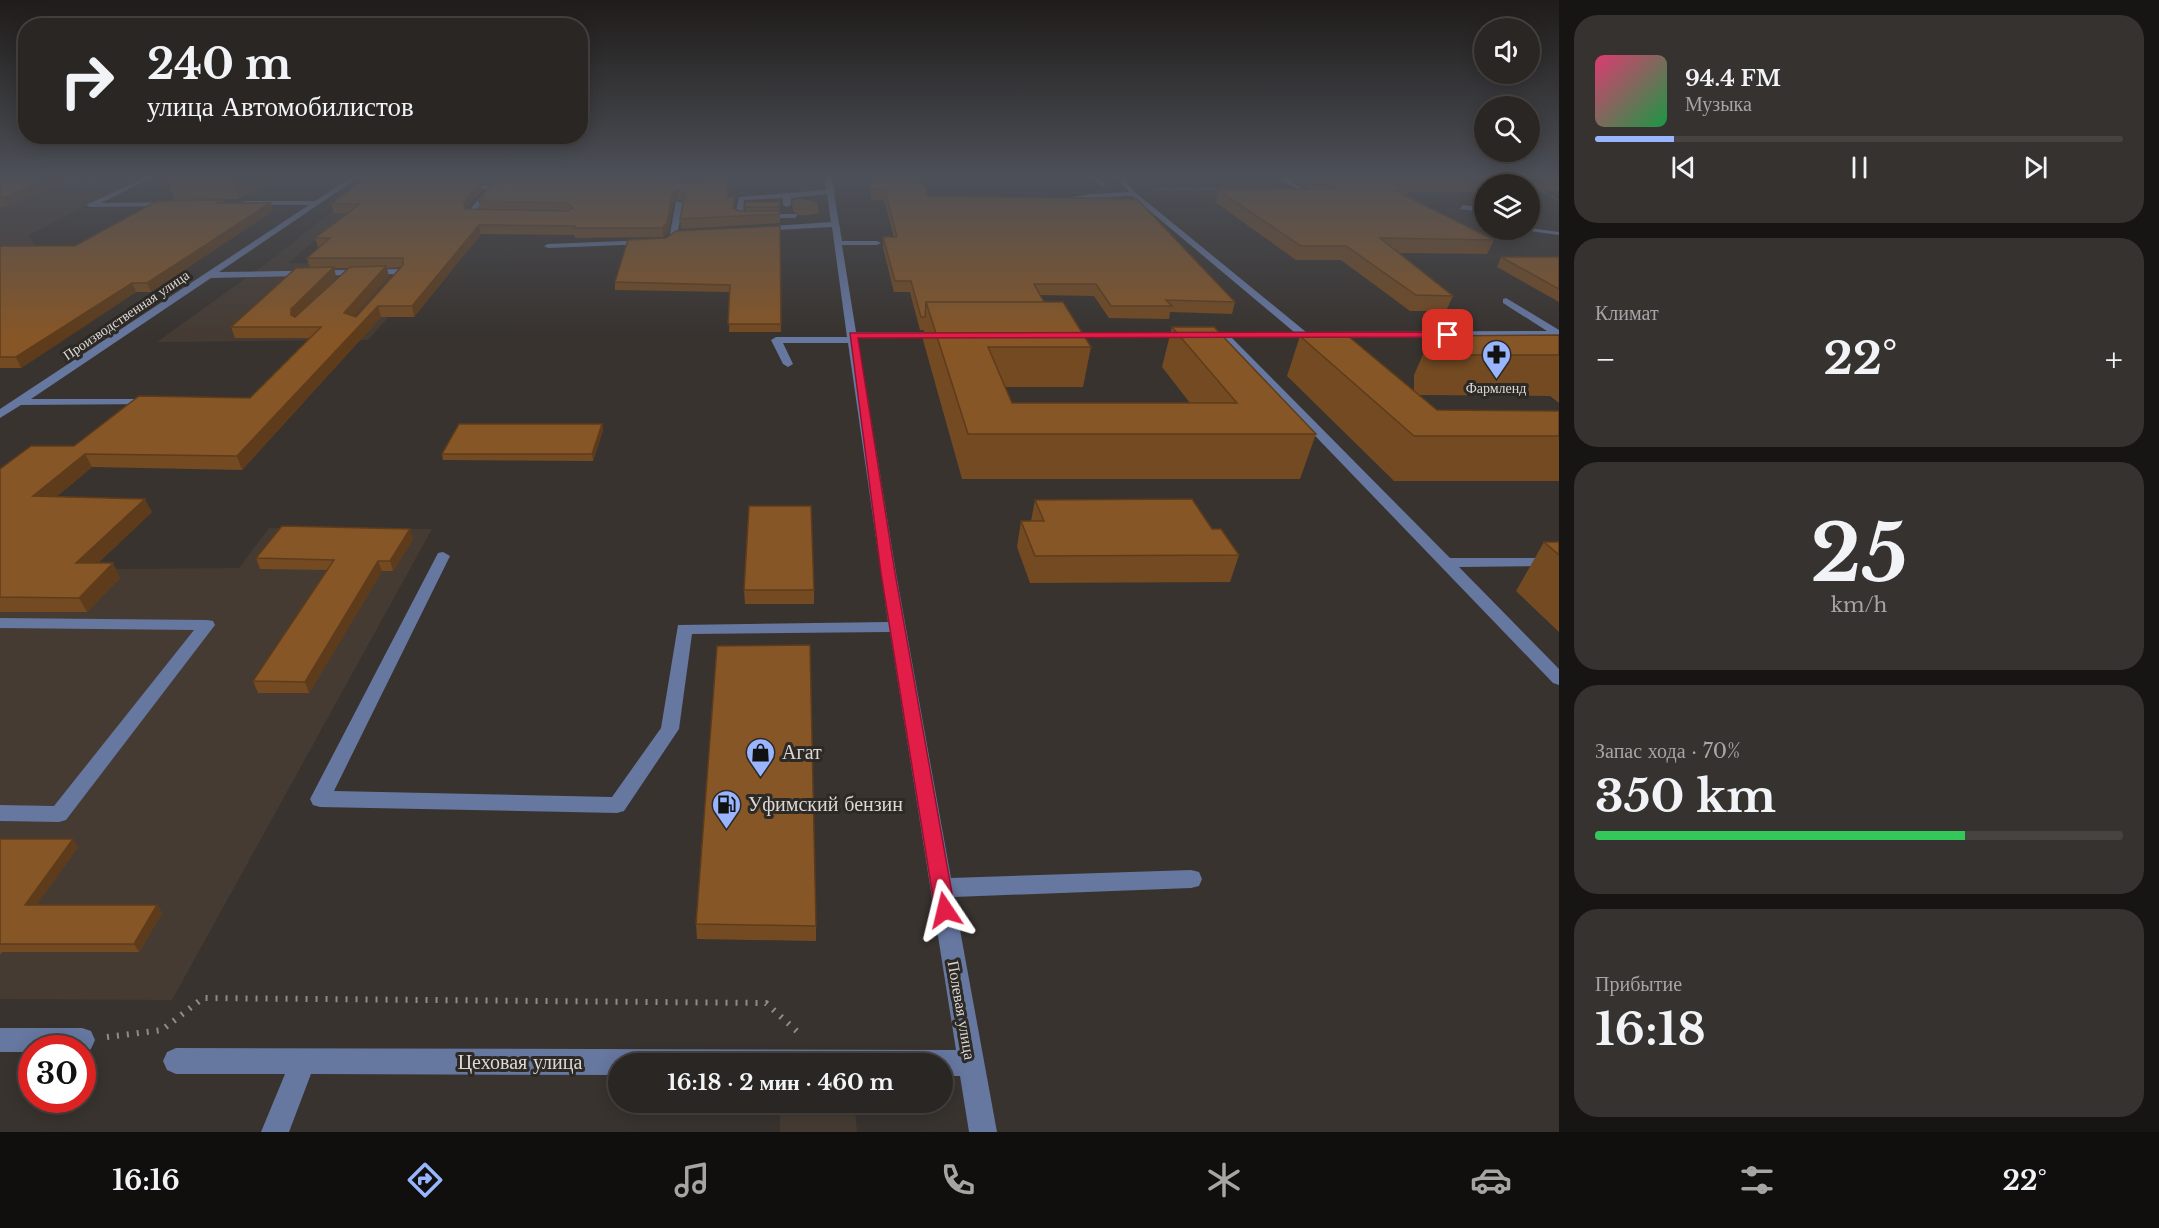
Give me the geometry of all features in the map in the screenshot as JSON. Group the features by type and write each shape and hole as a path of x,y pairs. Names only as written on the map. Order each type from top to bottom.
{"street":[{"name":"Производственная улица","path":"0,414 278,230"},
{"path":"674,234 675,230"},
{"name":"Полевая улица","path":"836,230 897,627 983,1132"},
{"path":"1177,230 1304,335"},
{"path":"666,241 674,234 708,232"},
{"path":"1540,232 1556,234"},
{"path":"548,246 654,241"},
{"path":"839,243 877,243"},
{"path":"210,275 401,271 386,289"},
{"path":"341,281 350,272"},
{"path":"280,287 296,273"},
{"path":"1506,301 1559,334"},
{"path":"1512,334 1531,346"},
{"path":"1057,335 1559,334"},
{"path":"788,364 776,340 949,335"},
{"path":"1224,335 1559,679"},
{"path":"19,402 163,402"},
{"path":"443,556 320,799 617,805 670,729 684,629 897,627"},
{"path":"1447,563 1559,562"},
{"path":"0,623 207,625 59,814 0,813"},
{"path":"941,888 1191,879"},
{"path":"0,1040 18,1040"},
{"name":"Цеховая улица","path":"176,1061 608,1062"},
{"path":"275,1132 303,1062"},
{"name":"Цеховая улица","path":"953,1063 971,1063"}],"path":[{"path":"96,1038 162,1030 203,998 766,1003 820,1053"}],"shaded area":[{"path":"0,230 39,230 29,235 39,254 0,274"},
{"path":"309,230 328,230 288,263 437,263 368,340 157,342"},
{"path":"269,528 432,529 172,1000 0,999 0,570 239,568"},
{"path":"855,1113 857,1132 780,1132 780,1115"}],"building":[{"path":"104,230 229,230 147,283 132,283 16,357 0,357 0,246 75,246"},
{"path":"326,230 475,230 412,306 378,306 237,456 85,454 33,496 145,499 76,563 113,563 79,598 0,597 0,469 31,446 74,446 139,396 250,398 321,327 231,327 296,268 334,267 291,309 291,315 295,317 350,267 386,266 344,313 356,317 403,265 403,258 307,258 330,238 315,238"},
{"path":"780,230 781,324 728,324 730,285 615,282 628,240 666,238 676,231"},
{"path":"895,230 1166,230 1235,302 1166,300 1172,306 1111,306 1096,284 1034,284 1044,302 926,302 925,317 921,317 911,281 895,281 883,237 897,237"},
{"path":"1277,230 1474,230 1474,240 1380,238 1453,296 1416,295 1346,246 1301,246"},
{"path":"1501,257 1559,257 1559,289"},
{"path":"926,302 1063,302 1091,347 988,347 1012,403 1237,403 1172,327 1214,327 1316,434 968,434"},
{"path":"1559,335 1559,355 1431,355 1431,336"},
{"path":"1300,336 1348,336 1437,410 1559,411 1559,436 1414,436"},
{"path":"459,424 602,424 592,454 442,454"},
{"path":"1192,499 1212,529 1221,529 1239,555 1035,556 1021,521 1044,521 1035,500"},
{"path":"749,506 811,506 814,590 744,590"},
{"path":"282,526 410,529 390,561 378,561 305,682 253,681 334,560 256,558"},
{"path":"1544,542 1559,542 1559,555"},
{"path":"810,645 816,926 696,924 717,646"},
{"path":"0,839 73,839 25,905 157,905 134,944 0,944"}],"place":[{"name":"Фармленд","path":"1496,380"},
{"name":"Агат","path":"761,778"},
{"name":"Уфимский бензин","path":"727,830"}],"route":[{"path":"945,910 888,573 853,335 1448,335"}]}
